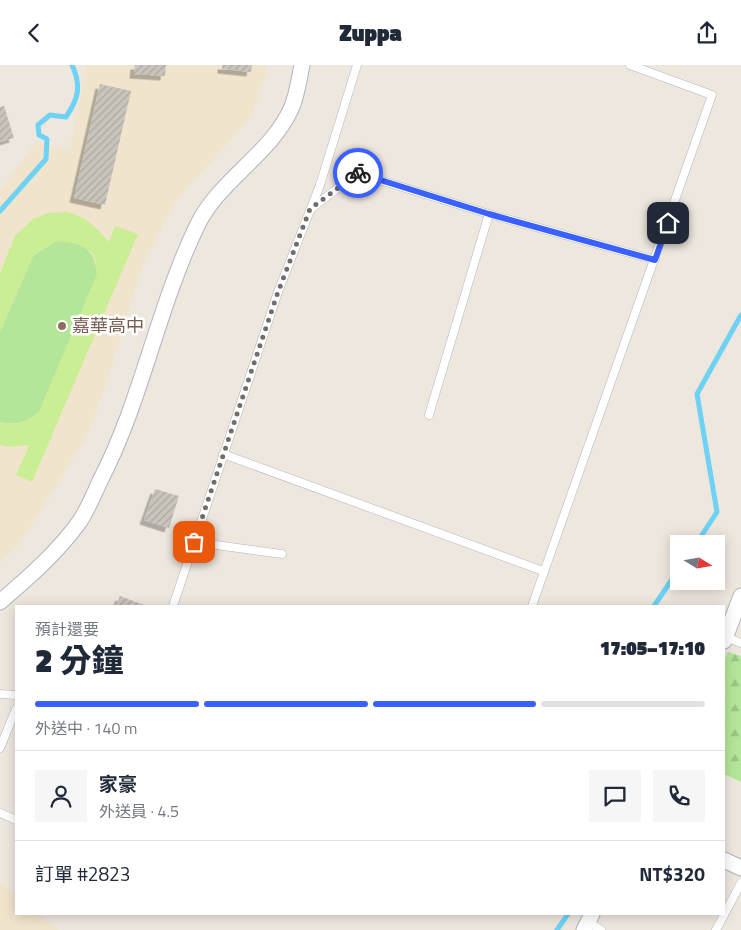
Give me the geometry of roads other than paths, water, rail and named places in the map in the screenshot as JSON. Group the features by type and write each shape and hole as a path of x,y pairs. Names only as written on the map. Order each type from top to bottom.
{"street":[{"path":"0,602 36,571 80,521 132,411 175,280 197,225 214,201 280,128 292,108 302,65"},
{"path":"725,639 741,596"},
{"path":"725,860 741,868"}],"lane":[{"path":"173,605 278,292 310,209 357,65"},
{"path":"532,605 712,95 630,65"},
{"path":"310,209 356,173 489,214 655,260"},
{"path":"429,415 489,214"},
{"path":"223,454 543,571"},
{"path":"194,542 282,554"},
{"path":"725,639 741,643"},
{"path":"0,694 15,695"},
{"path":"0,748 15,711"},
{"path":"0,813 15,820"},
{"path":"725,913 741,883"},
{"path":"716,930 724,915"}],"waterway":[{"path":"0,211 46,159 47,139 39,135 38,125 50,115 66,117 76,98 78,86 72,65"},
{"path":"702,535 717,512 697,394 741,315"},
{"path":"655,605 670,582"},
{"path":"557,930 567,915"}],"place":[{"name":"嘉華高中","path":"62,326"}]}
